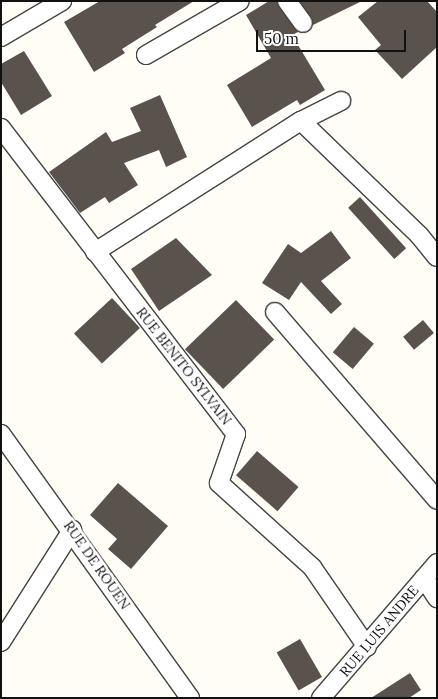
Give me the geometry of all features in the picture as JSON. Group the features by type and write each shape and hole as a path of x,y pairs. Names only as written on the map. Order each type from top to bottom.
{"street":[{"path":"1,38 62,1"},
{"path":"146,55 240,1"},
{"path":"288,1 303,23"},
{"path":"95,252 301,121 341,100"},
{"path":"301,121 419,235 437,257"},
{"name":"RUE BENITO SYLVAIN","path":"1,128 236,434 219,483 312,567 367,648"},
{"path":"275,312 437,500"},
{"name":"RUE DE ROUEN","path":"1,434 72,530 190,698"},
{"path":"1,642 72,530"},
{"name":"RUE LUIS ANDRE","path":"321,698 367,648 437,563"},
{"path":"424,578 437,598"}],"building":[{"path":"100,1 194,1 155,25 157,27 122,49 125,53 94,72 64,22"},
{"path":"269,1 276,1 298,32 292,35 325,90 300,105 297,100 252,127 227,85 271,58 246,15"},
{"path":"300,1 362,1 313,25"},
{"path":"378,1 427,1 437,12 437,47 402,79 375,50 381,45 358,17"},
{"path":"24,51 52,96 21,115 1,82 1,64"},
{"path":"160,95 187,157 166,167 159,150 124,163 138,185 109,203 105,197 80,213 49,172 106,132 112,142 141,131 130,108"},
{"path":"360,197 406,248 394,259 348,208"},
{"path":"331,231 351,258 321,281 342,304 331,314 301,282 289,300 262,283 288,244 301,253"},
{"path":"176,238 212,275 159,311 131,269"},
{"path":"112,298 140,328 102,363 74,333"},
{"path":"236,300 274,340 223,389 185,349"},
{"path":"423,320 434,333 414,350 403,337"},
{"path":"354,327 374,344 353,369 333,352"},
{"path":"257,451 299,487 278,511 236,475"},
{"path":"118,483 168,526 131,569 108,549 117,539 90,515"},
{"path":"300,639 322,677 299,691 277,652"},
{"path":"410,673 421,690 409,698 371,698"}]}
